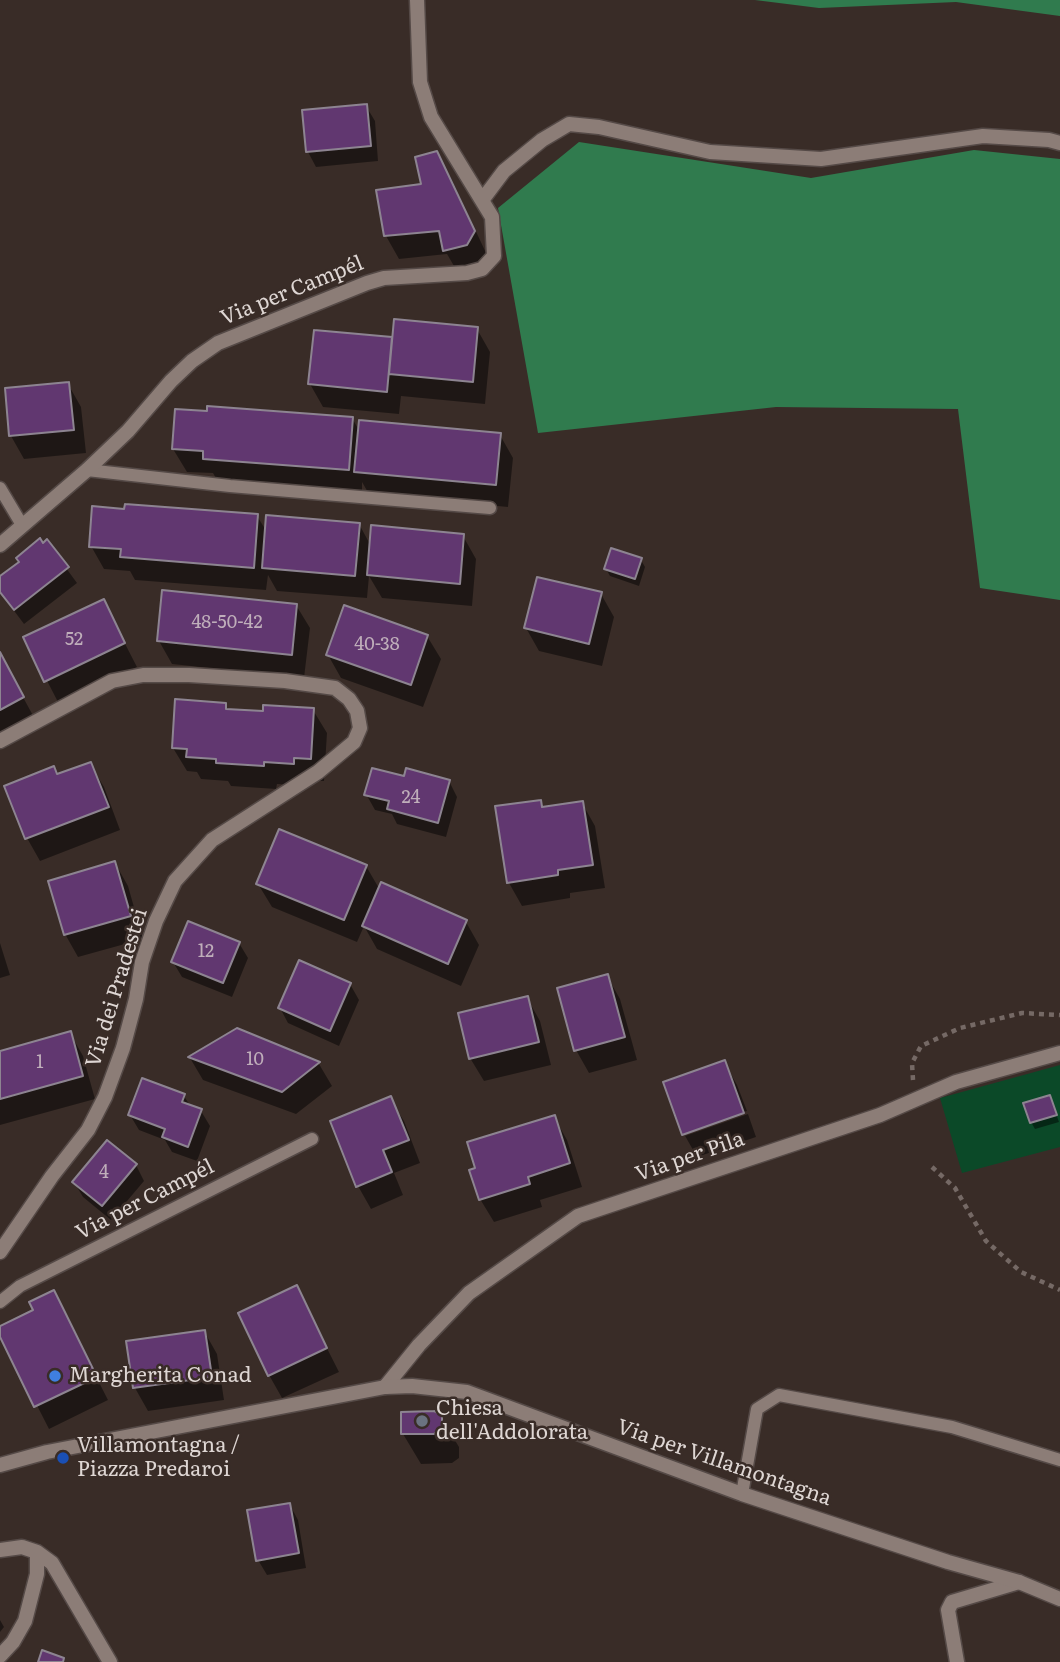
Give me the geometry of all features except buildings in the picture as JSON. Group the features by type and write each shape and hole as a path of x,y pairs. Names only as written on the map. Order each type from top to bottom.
{"street":[{"name":"Via per Campél","path":"0,545 128,431 192,361 218,343 384,278 482,269 494,256 492,217 431,117 420,82 417,0"},
{"path":"483,199 504,171 569,124 599,127 710,152 821,159 983,136 1060,143"},
{"name":"Via dei Pradestei","path":"0,741 112,681 143,675 285,681 335,688 349,699 357,712 360,729 354,742 318,772 212,840 176,881 156,921 142,962 136,999 123,1048 105,1097 88,1130 52,1176 0,1252"},
{"name":"Via per Pila","path":"385,1387 419,1345 469,1293 578,1216 880,1115 956,1082 1060,1053"},
{"name":"Via per Villamontagna","path":"0,1465 47,1452 385,1387 412,1386 467,1392 742,1494 948,1562 1019,1582 1060,1599"},
{"path":"0,1550 22,1547 37,1552 52,1563 110,1662"},
{"path":"0,1656 13,1642 25,1621 37,1574 37,1552"},
{"path":"957,1662 948,1610 952,1602 1019,1582"}],"lane":[{"path":"87,470 369,499 490,508"},
{"path":"0,488 22,525"},
{"name":"Via per Campél","path":"0,1302 20,1286 312,1139"},
{"path":"742,1494 757,1409 779,1395 952,1427 1060,1460"}],"path":[{"path":"913,1100 912,1063 921,1046 960,1028 1022,1013 1060,1015"},
{"path":"933,1167 955,1188 986,1241 1021,1272 1060,1290"}],"green space":[{"path":"755,0 1060,0 1060,16 956,2 819,8"},
{"path":"579,142 811,178 974,150 1060,159 1060,600 980,588 958,409 776,407 538,433 498,208"},
{"path":"1060,1065 1060,1147 962,1173 940,1098"}],"place":[{"name":"Margherita Conad","path":"55,1376"},
{"name":"Chiesa dell'Addolorata","path":"422,1421"},
{"name":"Villamontagna / Piazza Predaroi","path":"63,1458"}]}
